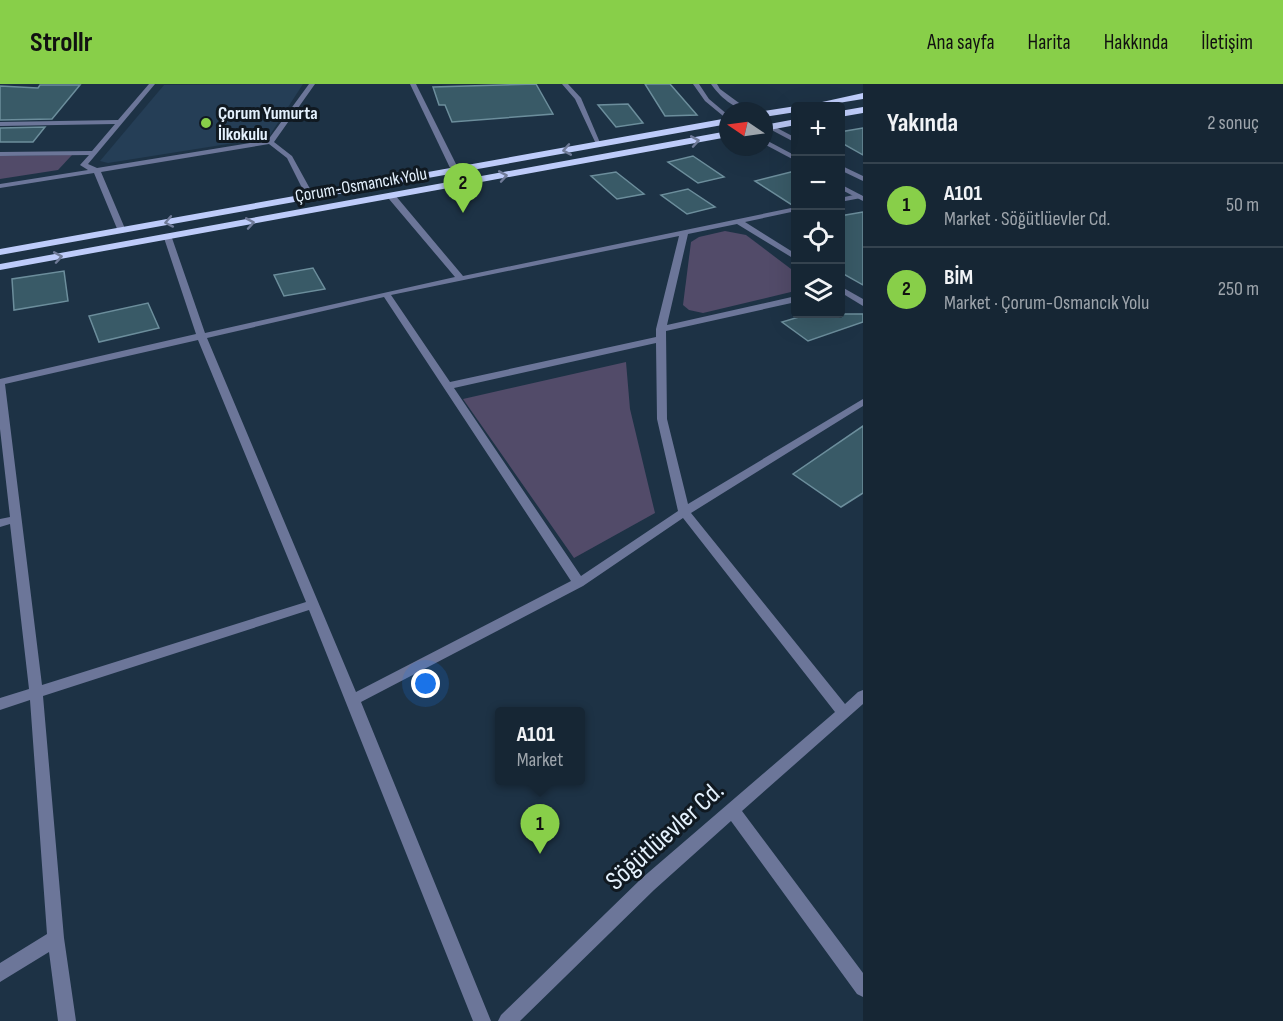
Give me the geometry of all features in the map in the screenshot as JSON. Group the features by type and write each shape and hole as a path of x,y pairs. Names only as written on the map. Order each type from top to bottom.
{"highway":[{"path":"830,102 863,96"},
{"path":"773,113 791,110"},
{"path":"845,113 863,110"},
{"name":"Çorum-Osmancık Yolu","path":"0,252 719,122"},
{"path":"773,125 791,123"},
{"name":"Çorum-Osmancık Yolu","path":"0,267 719,137"}],"street":[{"path":"122,231 97,171 84,165 152,84"},
{"path":"0,186 270,142 312,84"},
{"path":"413,84 455,170"},
{"path":"565,84 578,98 599,144"},
{"path":"696,84 707,100 719,111"},
{"path":"714,84 718,90 735,102"},
{"path":"0,124 119,122"},
{"path":"773,130 791,139"},
{"path":"270,142 291,158 309,196"},
{"path":"773,146 791,157"},
{"path":"0,154 93,153"},
{"path":"845,170 863,179"},
{"path":"845,189 860,197"},
{"path":"392,197 460,279"},
{"path":"845,199 860,197"},
{"path":"67,1021 56,938 36,693 0,383 386,294 791,210"},
{"path":"740,222 791,255"},
{"path":"684,233 661,334 662,419 684,512 843,712"},
{"path":"168,238 202,338 353,700 482,1021"},
{"path":"845,292 863,303"},
{"path":"386,294 579,583"},
{"path":"447,386 791,300"},
{"path":"353,700 579,583 684,512 863,402"},
{"path":"0,523 16,519"},
{"path":"0,704 313,604"},
{"name":"Söğütlüevler Cd.","path":"507,1021 648,884 863,696"},
{"path":"732,810 863,988"},
{"path":"0,973 56,938"}],"shaded area":[{"name":"Çorum Yumurta İlkokulu","path":"303,84 266,138 108,163 100,161 164,85"},
{"path":"72,155 58,170 0,179 0,156"},
{"path":"725,231 746,235 791,269 791,292 703,313 689,310 683,305 691,242 699,237"},
{"path":"626,362 630,409 655,513 574,558 463,399"}],"building":[{"path":"536,84 553,114 452,122 445,105 439,105 433,87"},
{"path":"645,84 670,84 697,115 665,116"},
{"path":"40,85 80,85 52,119 0,120 0,86 38,88"},
{"path":"628,104 643,123 616,127 598,105"},
{"path":"45,127 33,142 0,142 0,128"},
{"path":"863,128 863,155 845,145 845,131"},
{"path":"693,156 724,177 698,183 668,162"},
{"path":"616,172 644,194 617,199 591,176"},
{"path":"791,172 791,204 755,181"},
{"path":"688,189 715,207 687,214 661,195"},
{"path":"863,212 863,285 845,275 845,215"},
{"path":"313,268 325,289 284,296 274,275"},
{"path":"64,271 68,301 14,310 12,279"},
{"path":"148,303 159,328 99,342 89,316"},
{"path":"845,314 863,314 863,322 808,341 782,322 796,318 845,318"},
{"path":"863,426 863,493 841,507 793,474"}],"place":[{"name":"Çorum Yumurta İlkokulu","path":"206,123"},
{"name":"BİM","path":"463,213"},
{"name":"A101","path":"540,854"}]}
